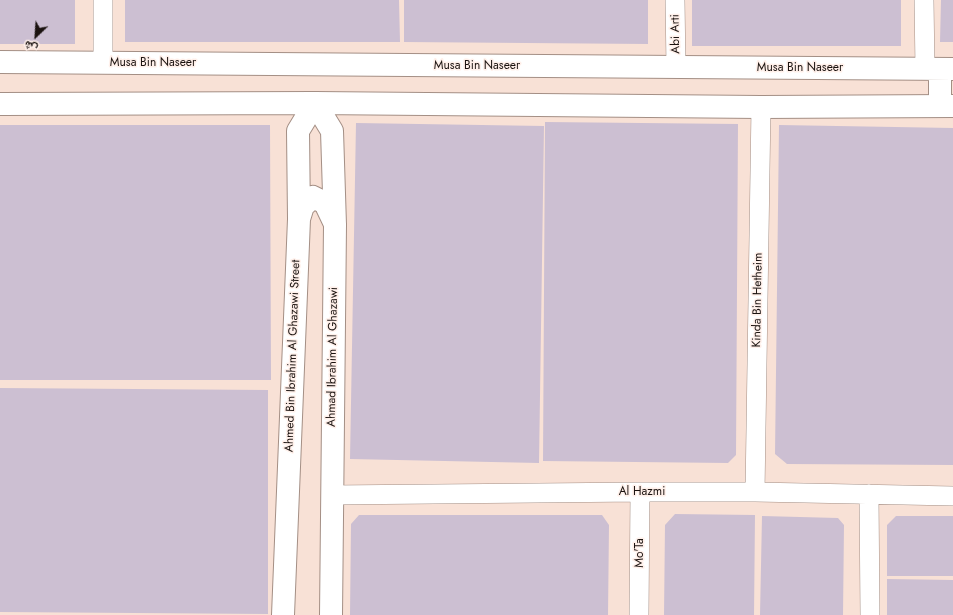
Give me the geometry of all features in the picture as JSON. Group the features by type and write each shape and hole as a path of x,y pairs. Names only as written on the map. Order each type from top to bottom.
{"street":[{"path":"103,0 103,63"},
{"name":"Abi Arti","path":"675,0 676,67"},
{"path":"0,104 315,103 760,107 946,106 924,0"},
{"name":"Musa Bin Naseer","path":"0,62 939,69"},
{"name":"Ahmed Bin Ibrahim Al Ghazawi Street","path":"283,615 299,219 298,131 315,103"},
{"name":"Ahmad Ibrahim Al Ghazawi","path":"315,103 332,131 335,225 331,615"},
{"name":"Kinda Bin Hetheim","path":"755,492 760,107"},
{"path":"299,219 303,206 313,197 325,203 335,225"},
{"name":"Mo'Ta","path":"639,615 640,492"},
{"name":"Al Hazmi","path":"332,495 755,492 953,496"},
{"path":"870,494 870,615"}],"building":[{"path":"0,0 75,0 75,44 0,44"},
{"path":"125,0 399,0 400,42 125,42"},
{"path":"404,0 648,0 648,44 404,42"},
{"path":"692,0 901,0 901,46 692,46"},
{"path":"941,0 953,0 953,42 940,42"},
{"path":"545,122 738,124 736,455 728,463 543,461"},
{"path":"356,123 544,126 539,463 350,459"},
{"path":"0,125 270,125 271,380 0,380"},
{"path":"779,125 953,128 953,465 787,464 775,454"},
{"path":"0,388 268,390 268,614 0,612"},
{"path":"675,514 755,515 754,615 664,615 665,525"},
{"path":"359,515 602,515 609,525 608,615 350,615 351,524"},
{"path":"762,516 838,518 844,525 843,615 760,615"},
{"path":"896,516 953,516 953,576 887,576 887,525"},
{"path":"887,579 953,580 953,615 887,615"}]}
